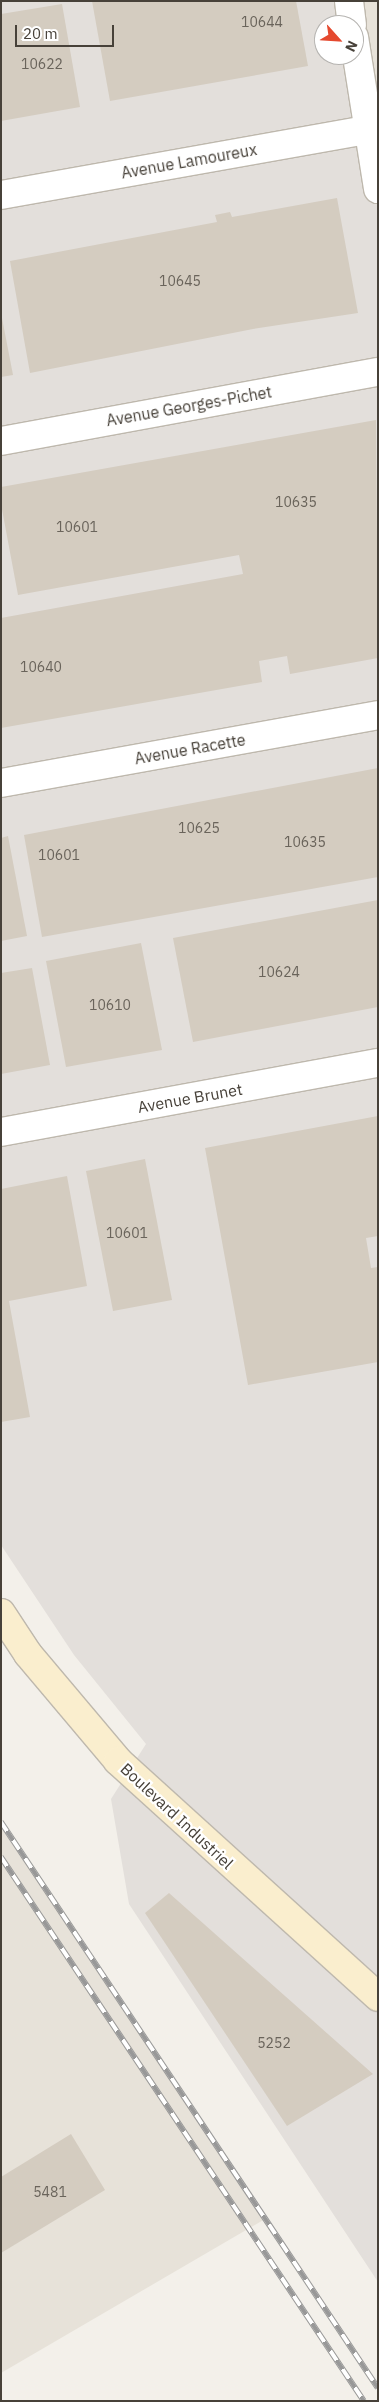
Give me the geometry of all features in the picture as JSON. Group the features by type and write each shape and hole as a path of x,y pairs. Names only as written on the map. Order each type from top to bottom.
{"street":[{"path":"349,1 351,15"},
{"path":"360,65 373,129 378,189"},
{"name":"Avenue Lamoureux","path":"1,196 373,129"},
{"name":"Avenue Georges-Pichet","path":"1,441 378,372"},
{"name":"Avenue Racette","path":"1,783 378,715"},
{"name":"Avenue Brunet","path":"1,1132 378,1063"},
{"name":"Boulevard Industriel","path":"1,1613 28,1654 118,1761 378,1997"}],"shaded area":[{"path":"1,1 349,1 351,15 314,15 314,65 356,65 378,182 378,2282 129,1904 111,1799 146,1744 74,1655 1,1545"},
{"path":"349,1 378,1 378,182 359,65 364,65 364,15 351,15"},
{"path":"1,1822 265,2219 1,2373"}],"building":[{"path":"92,1 296,1 308,66 110,101"},
{"path":"62,4 80,107 1,121 1,14"},
{"path":"337,198 358,313 253,329 30,373 10,261 217,222 215,215 230,212 232,217"},
{"path":"1,313 13,375 1,377"},
{"path":"376,420 378,658 290,674 287,656 259,661 262,682 1,728 1,618 243,574 239,555 18,595 1,504 1,487"},
{"path":"378,768 378,877 42,937 24,835"},
{"path":"8,836 27,936 1,941 1,838"},
{"path":"378,900 378,1007 193,1042 173,938"},
{"path":"141,943 162,1050 66,1067 46,961"},
{"path":"32,968 50,1065 1,1074 1,973"},
{"path":"378,1116 378,1236 366,1238 371,1268 378,1267 378,1362 248,1385 205,1148"},
{"path":"145,1159 172,1300 113,1311 86,1171"},
{"path":"67,1176 87,1286 9,1301 30,1417 1,1422 1,1189"},
{"path":"169,1893 373,2074 287,2126 145,1913"},
{"path":"71,2134 105,2190 1,2253 1,2177"}],"railway":[{"path":"1,1822 378,2388"},
{"path":"1,1857 364,2401"}]}
